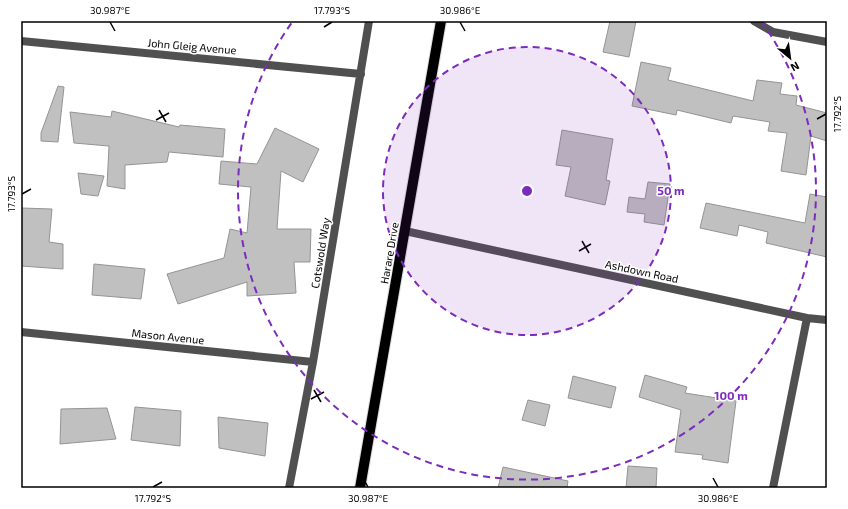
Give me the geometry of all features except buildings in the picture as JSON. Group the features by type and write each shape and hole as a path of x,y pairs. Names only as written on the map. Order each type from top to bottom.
{"main road":[{"name":"Harare Drive","path":"360,488 441,21"}],"street":[{"name":"Cotswold Way","path":"289,488 313,362 369,21"},
{"path":"754,21 773,32 827,42"},
{"name":"John Gleig Avenue","path":"21,41 361,74"},
{"name":"Ashdown Road","path":"405,231 806,318 827,320"},
{"path":"773,488 806,318"},
{"name":"Mason Avenue","path":"21,332 313,362"}]}
